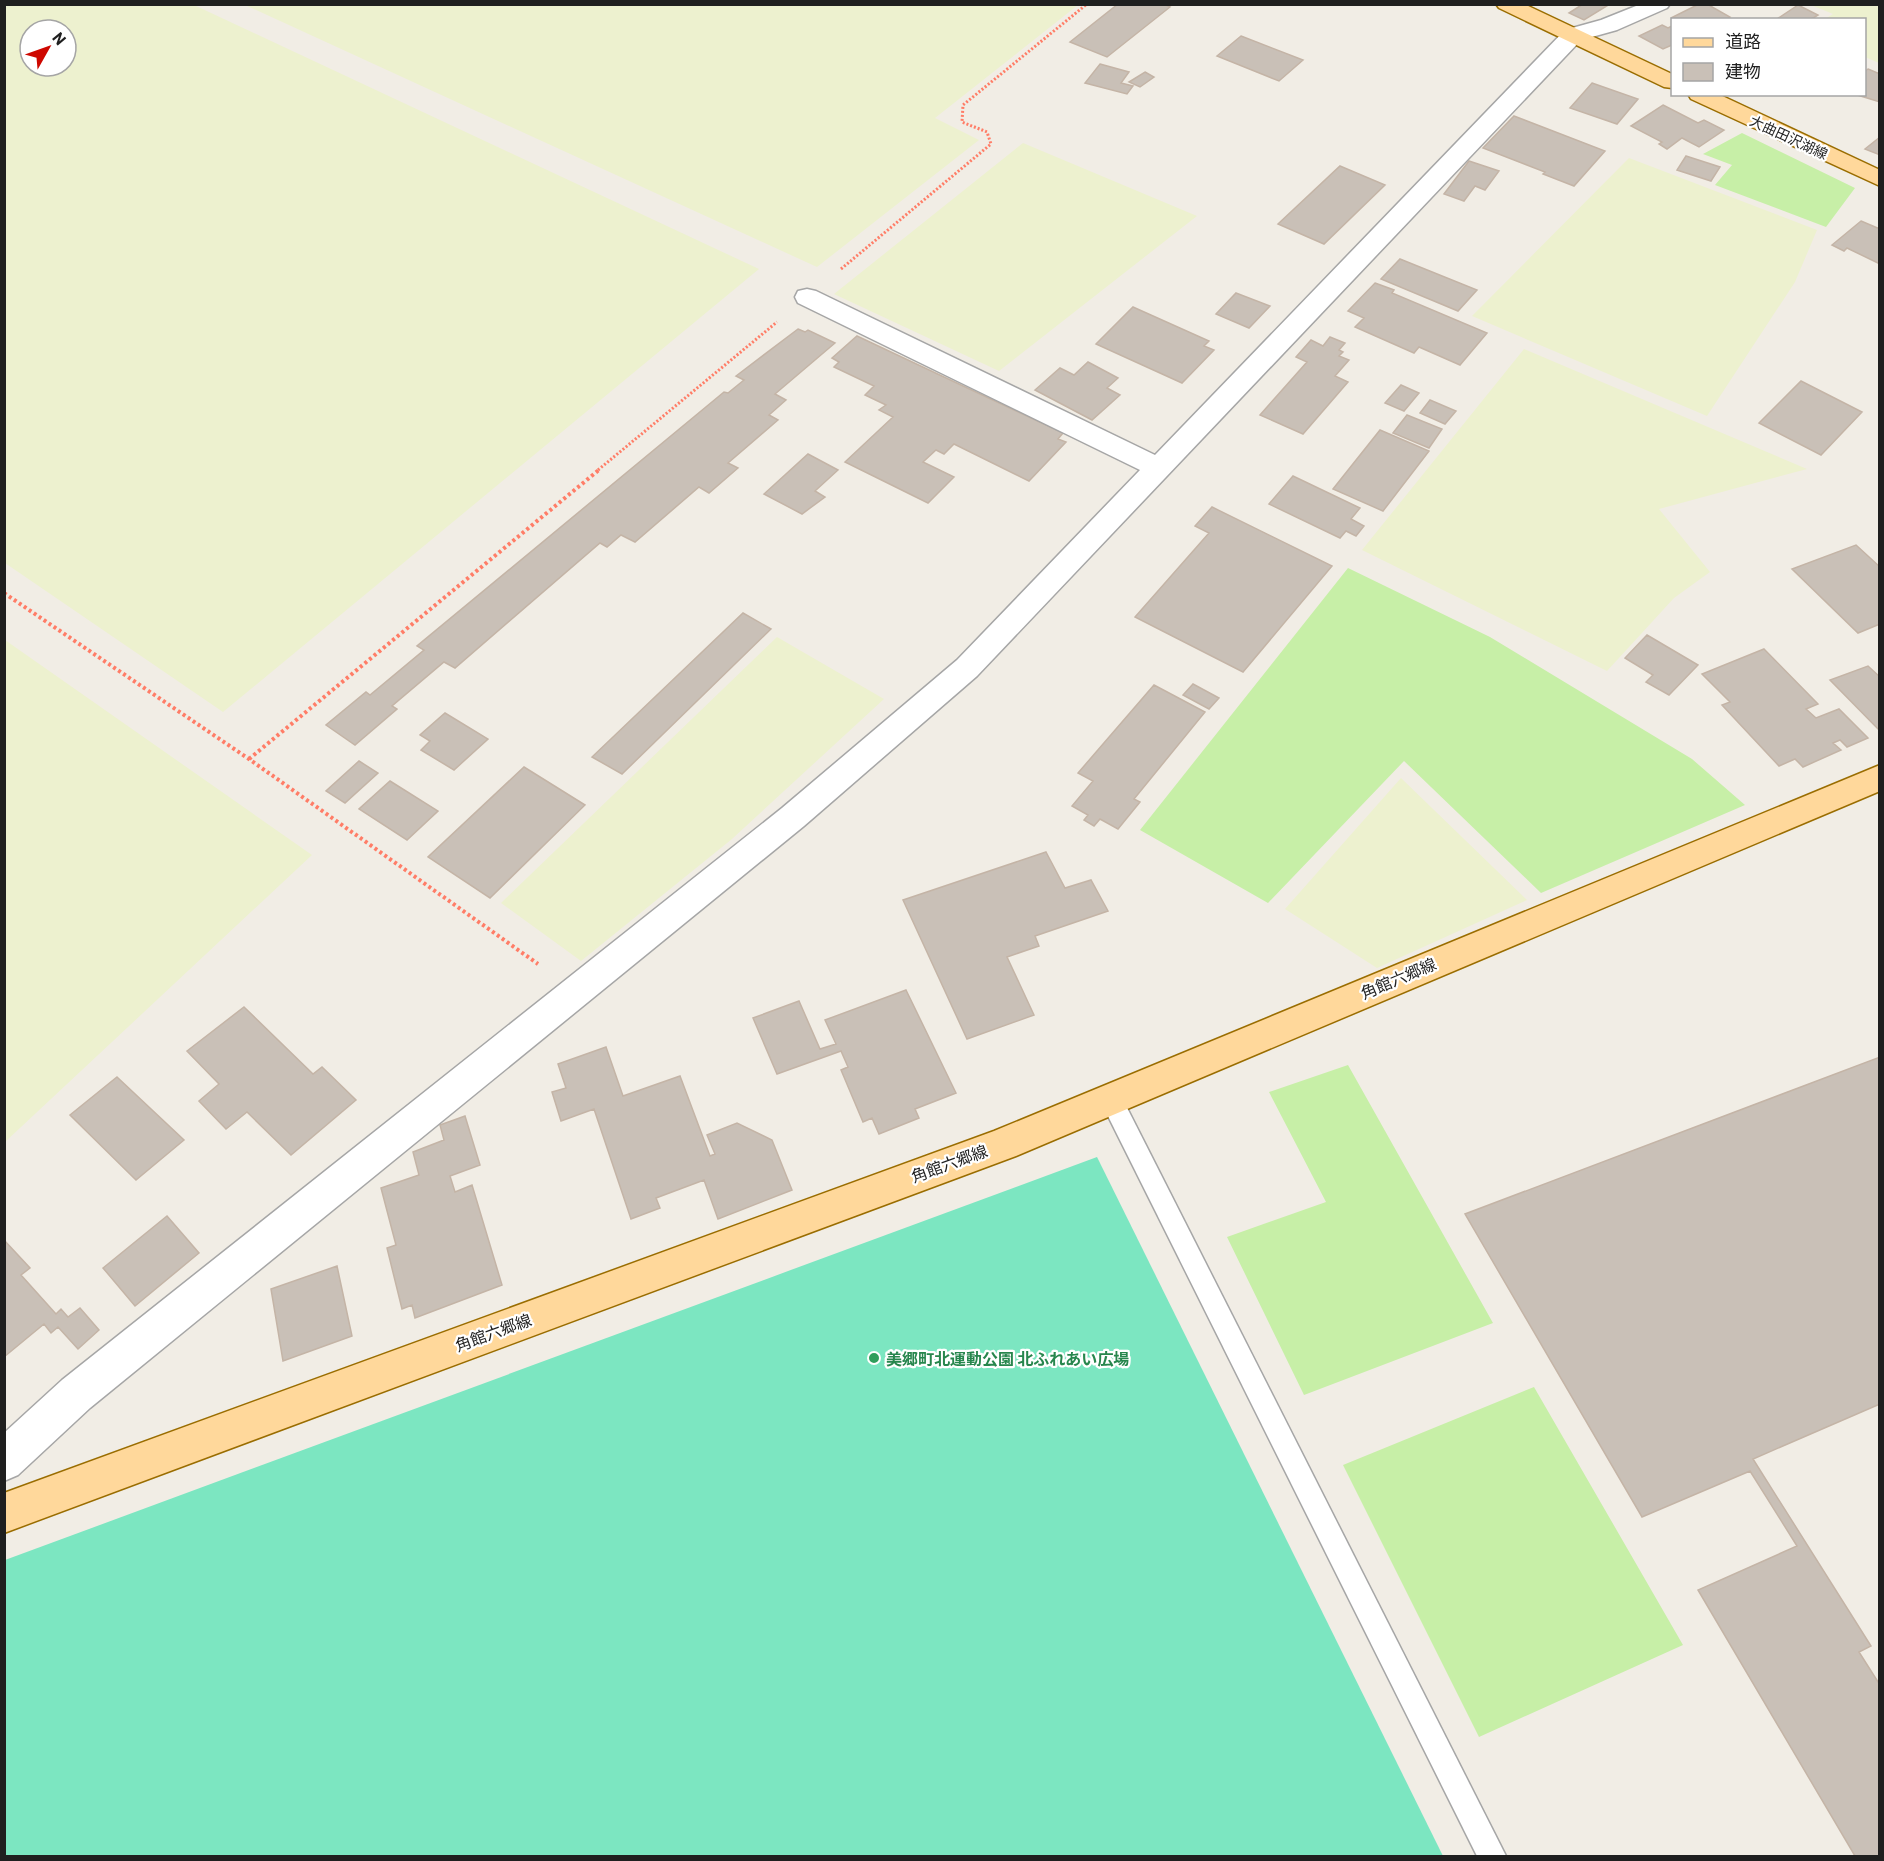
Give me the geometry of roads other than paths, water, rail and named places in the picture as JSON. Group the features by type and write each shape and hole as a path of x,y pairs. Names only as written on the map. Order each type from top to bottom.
{"main road":[{"path":"1506,4 1671,82"},
{"name":"大曲田沢湖線","path":"1703,96 1880,179"},
{"name":"角館六郷線","path":"4,1513 1003,1144 1880,777"}],"street":[{"path":"4,1461 76,1394 793,817 967,668 1572,35 1609,25 1660,4"},
{"path":"807,297 1158,468"}],"lane":[{"path":"1111,1099 1492,1857"}],"place":[{"name":"美郷町北運動公園 北ふれあい広場","path":"874,1358"}]}
